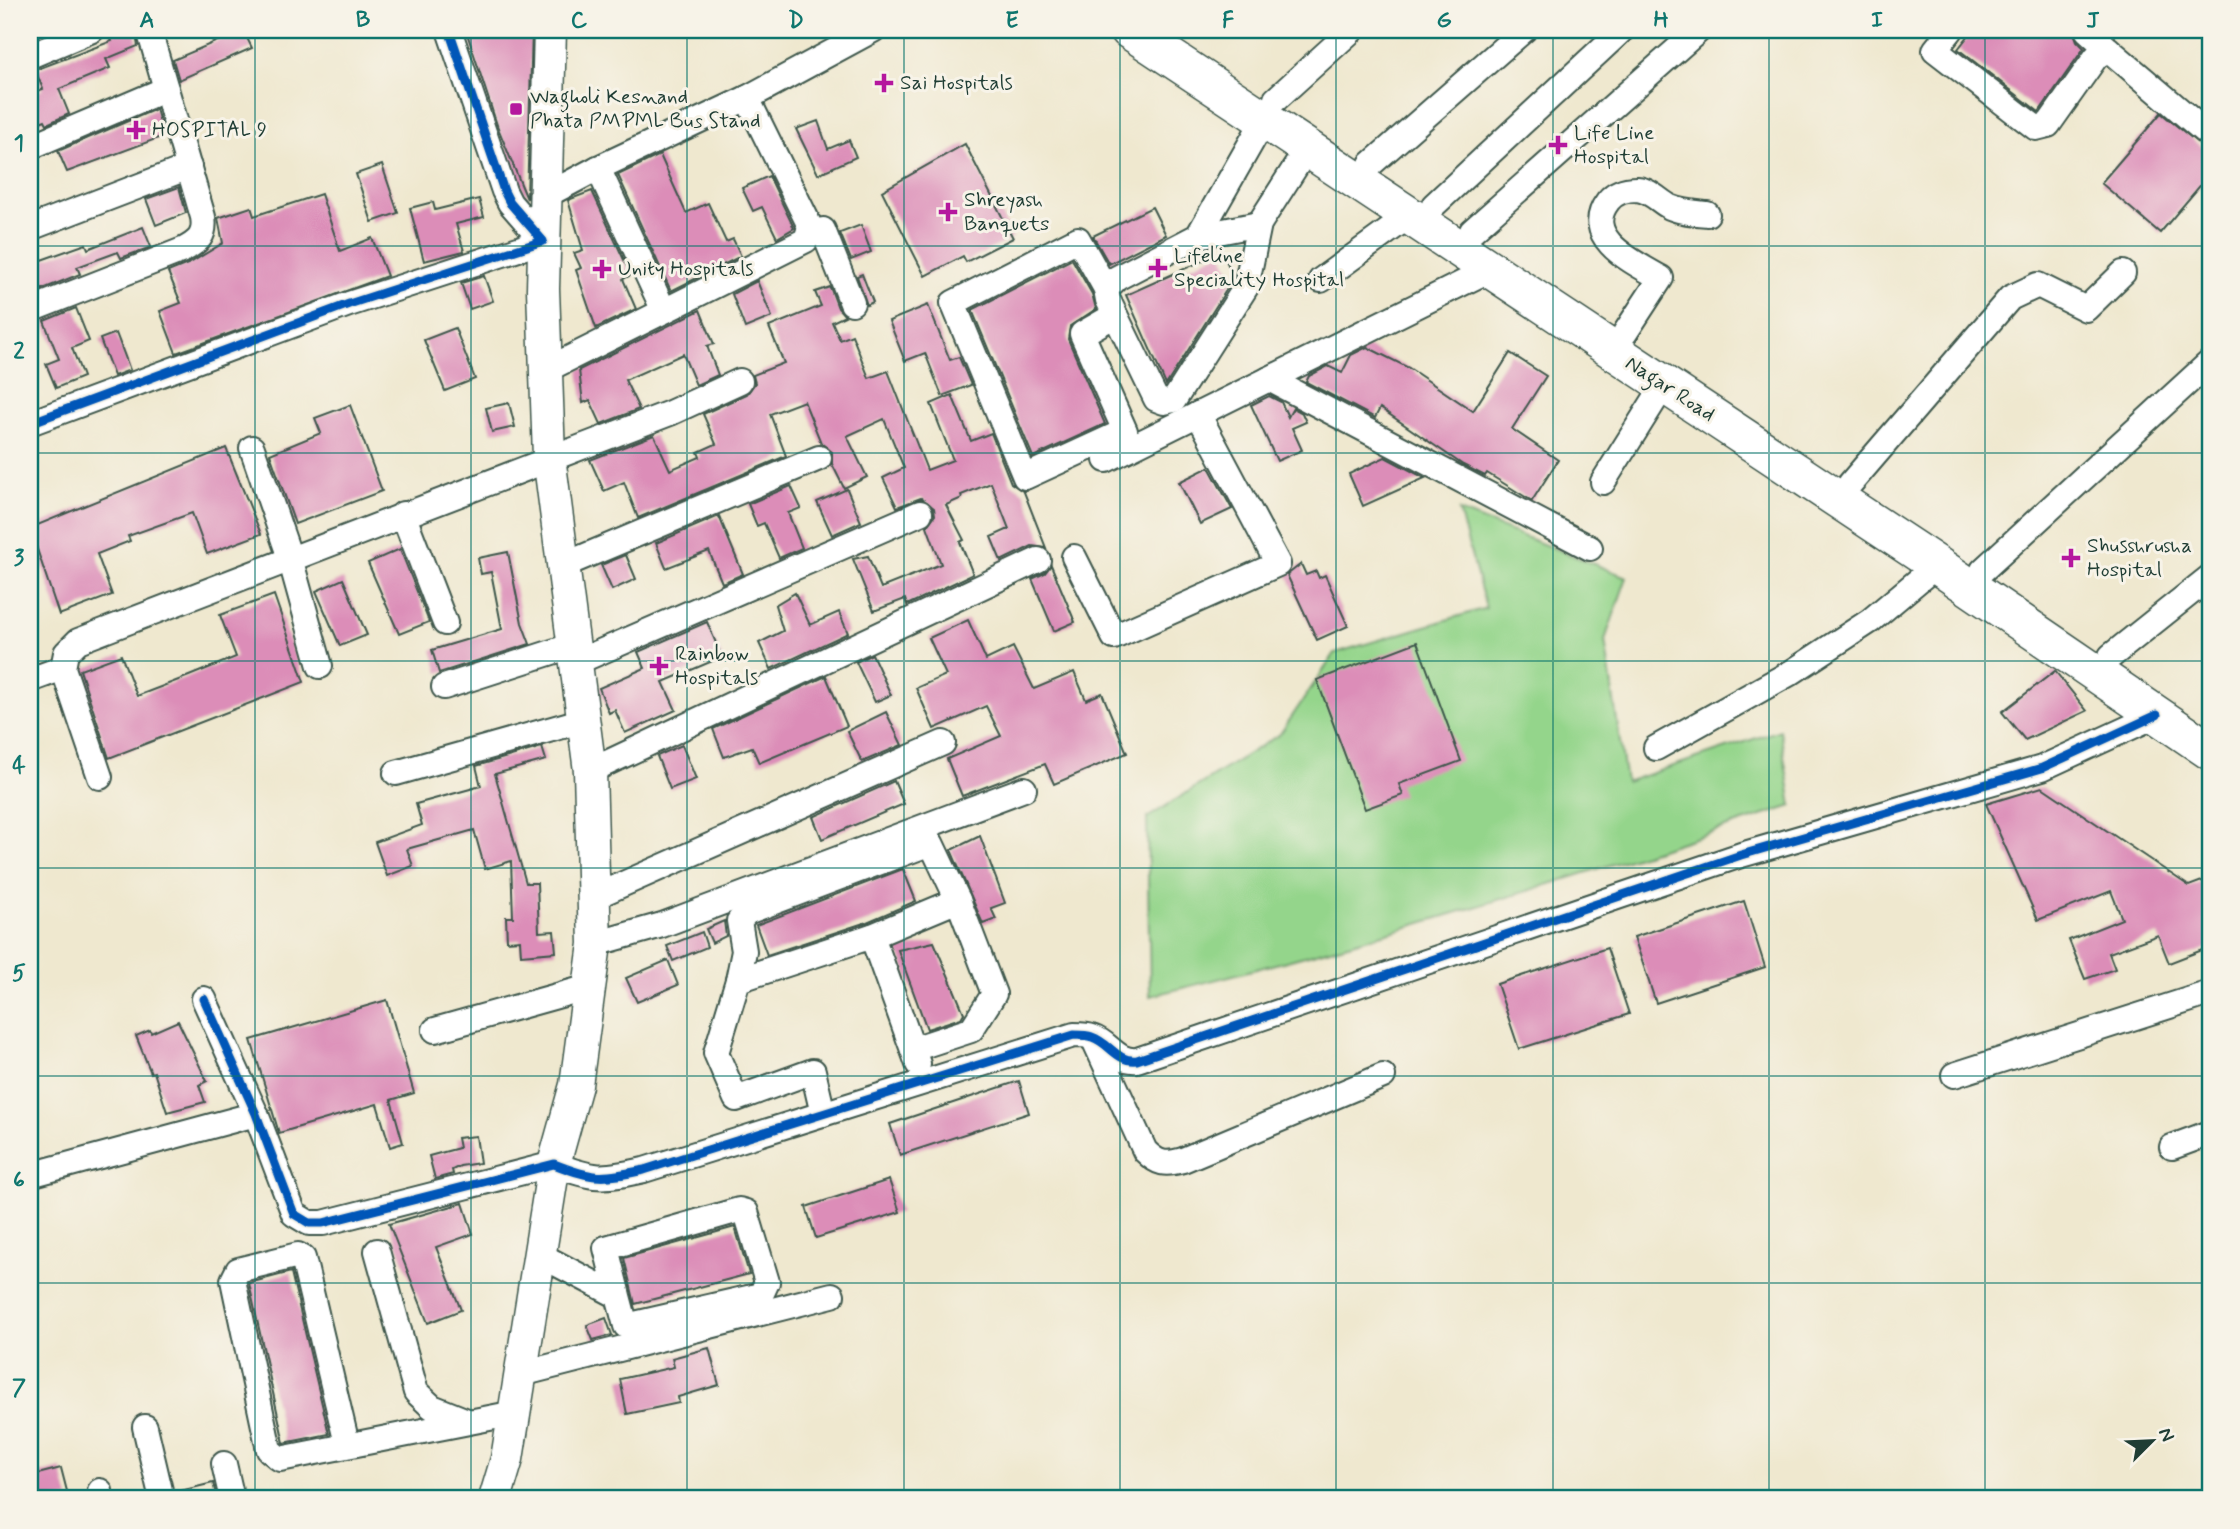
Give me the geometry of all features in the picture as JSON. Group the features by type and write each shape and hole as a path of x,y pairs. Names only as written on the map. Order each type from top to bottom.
{"highway":[{"name":"Nagar Road","path":"1129,30 1234,85"},
{"name":"Nagar Road","path":"1170,30 1234,85 1270,110 1371,164 1489,270 1937,565 2210,751"},
{"name":"Nagar Road","path":"1270,110 1307,149 1421,211 1472,231 2210,722"}],"main road":[{"path":"495,1499 507,1460 554,1164 576,1085 595,944 596,896 590,771 549,457 543,197 550,30"}],"street":[{"path":"30,56 92,30"},
{"path":"30,309 196,243 204,226 149,30"},
{"path":"30,423 349,304 543,241 510,203 504,191 449,30"},
{"path":"543,197 598,167 747,98 873,30"},
{"path":"1198,236 1270,110 1352,30"},
{"path":"1371,164 1524,30"},
{"path":"1321,280 1421,211 1622,30"},
{"path":"1472,231 1699,30"},
{"path":"1951,30 1935,50 2036,128 2048,125 2096,57 2108,49"},
{"path":"2087,30 2210,136"},
{"path":"30,147 166,89"},
{"path":"747,98 806,218 809,234"},
{"path":"1115,315 1082,334 1125,431 1025,477 953,303 1078,239 1106,289 1115,315 1156,399 1174,400 1246,287 1259,224 1307,149"},
{"path":"30,228 189,167"},
{"path":"598,167 664,311"},
{"path":"1626,333 1661,278 1611,246 1603,234 1601,224 1602,212 1609,201 1617,192 1640,189 1669,206 1707,214"},
{"path":"1106,289 1116,278 1198,236 1259,224"},
{"path":"546,370 798,245 809,234 823,230 852,303"},
{"path":"1106,460 1489,270"},
{"path":"1850,484 2010,298 2038,285 2086,309 2123,273"},
{"path":"1983,570 2210,362"},
{"path":"1269,379 1590,548"},
{"path":"100,777 63,668 66,653 85,637 549,457 670,413 740,381"},
{"path":"1603,482 1664,385"},
{"path":"1074,557 1114,637 1278,564 1198,414"},
{"path":"252,448 290,558 320,666"},
{"path":"564,565 819,458"},
{"path":"444,687 576,654 920,513"},
{"path":"403,514 445,624"},
{"path":"590,771 1038,560"},
{"path":"1656,748 1804,664 1870,621 1937,565"},
{"path":"2111,656 2210,577"},
{"path":"30,680 63,668"},
{"path":"204,999 256,1114 293,1214 309,1223 323,1223 554,1164 580,1174 604,1179 644,1170 1074,1035 1092,1037 1118,1057 1127,1061 1137,1060 1741,855 2042,768 2157,715"},
{"path":"396,773 584,719"},
{"path":"596,896 943,743"},
{"path":"595,944 662,925 1024,789"},
{"path":"823,1114 813,1071 736,1099 716,1053 744,951 739,921 747,912 931,844 958,900 995,995 971,1030 913,1049"},
{"path":"738,980 872,936 958,900"},
{"path":"872,936 926,1083"},
{"path":"435,1030 589,987"},
{"path":"1954,1074 2210,993"},
{"path":"1092,1037 1145,1151 1156,1162 1166,1164 1183,1160 1384,1076"},
{"path":"30,1175 256,1114"},
{"path":"2172,1147 2210,1133"},
{"path":"540,1255 618,1296 626,1326 761,1295 767,1282 746,1212 738,1210 606,1248 618,1296"},
{"path":"377,1251 416,1392 432,1407 468,1422"},
{"path":"347,1444 303,1258 298,1255 238,1270 233,1280 269,1450 280,1459 515,1413"},
{"path":"521,1374 832,1295"},
{"path":"145,1427 162,1499"},
{"path":"224,1464 232,1499"}],"green space":[{"path":"1459,511 1627,577 1605,640 1626,782 1780,730 1792,806 1472,908 1312,954 1150,996 1147,818 1280,734 1335,653 1486,608"}],"building":[{"path":"121,30 135,30 138,46 106,59 110,68 59,89 69,114 47,124 45,120 30,126 30,94 43,89 35,70 112,41 109,35"},
{"path":"243,30 252,48 179,80 173,60"},
{"name":"Wagholi Kesnand Phata PMPML Bus Stand","path":"466,30 532,30 527,199 498,128"},
{"path":"1973,30 2073,30 2077,41 2084,48 2039,112 1958,49"},
{"path":"156,109 164,136 67,172 58,151"},
{"path":"2161,113 2210,153 2210,174 2160,233 2101,183"},
{"path":"818,121 828,149 849,140 856,157 818,174 796,129"},
{"name":"Shreyash Banquets","path":"965,144 1013,238 966,262 963,256 925,276 882,191"},
{"path":"660,155 686,213 708,203 726,242 733,239 741,256 671,291 618,175"},
{"path":"382,165 398,213 372,222 356,174"},
{"path":"769,176 794,228 777,238 762,207 753,211 742,188"},
{"path":"179,187 186,213 156,225 146,199"},
{"path":"592,191 631,275 623,279 636,309 596,328 576,270 581,268 574,253 583,250 568,200"},
{"path":"321,194 340,251 372,238 387,276 176,353 160,311 181,303 168,272 190,263 223,243 218,218 251,207 254,216"},
{"path":"479,199 484,217 456,224 464,251 424,261 410,208 433,202 435,210"},
{"path":"1152,207 1166,235 1109,264 1093,236"},
{"path":"861,225 871,252 851,260 840,233"},
{"path":"143,227 151,247 121,258 118,252 77,267 80,274 33,293 30,264 86,244 88,249"},
{"path":"1222,252 1233,275 1232,281 1166,385 1126,295"},
{"path":"1072,259 1092,294 1096,309 1070,326 1068,339 1105,424 1033,457 972,310"},
{"path":"862,274 873,302 867,305 857,276"},
{"path":"484,276 493,301 470,309 461,283"},
{"path":"757,281 772,317 745,328 732,294"},
{"path":"830,287 838,308 845,316 832,322 840,340 852,335 869,378 888,371 927,470 953,460 931,404 952,395 971,441 991,433 1011,483 1024,492 1046,548 1032,546 1001,561 991,537 1009,529 991,483 961,495 962,498 946,505 964,540 960,542 973,574 907,605 905,599 874,611 853,559 868,556 881,588 941,564 927,526 935,515 934,508 921,498 897,507 883,478 904,468 884,419 847,436 867,477 844,488 832,464 832,452 821,443 804,401 770,414 786,456 638,518 624,482 604,491 590,460 654,435 670,470 700,457 698,452 716,444 703,414 747,394 755,383 753,375 784,363 769,327 821,306 815,292"},
{"path":"928,305 950,360 959,357 971,385 942,396 925,353 905,361 889,321"},
{"path":"76,308 89,341 72,348 83,377 56,388 46,364 59,359 44,321"},
{"path":"700,310 714,344 707,346 718,375 696,385 683,354 625,380 639,409 601,424 590,400 583,403 579,370"},
{"path":"455,328 475,379 445,391 424,340"},
{"path":"116,333 130,370 114,376 100,339"},
{"path":"1367,347 1409,368 1473,411 1510,353 1546,376 1512,429 1558,460 1532,501 1487,473 1485,476 1463,465 1380,408 1375,418 1306,382 1309,376 1328,366 1342,373 1351,355"},
{"path":"1269,396 1281,402 1288,417 1293,408 1302,413 1306,422 1292,428 1302,450 1277,461 1251,405"},
{"path":"509,403 515,427 492,432 486,408"},
{"path":"350,405 382,491 295,524 270,454 321,433 315,418"},
{"path":"226,448 261,534 207,554 192,513 128,536 130,541 97,554 112,595 59,615 30,528"},
{"path":"1385,457 1425,478 1363,506 1349,474"},
{"path":"1209,467 1232,509 1200,524 1179,482"},
{"path":"791,486 801,508 788,513 802,548 779,558 764,523 757,526 748,504"},
{"path":"847,489 861,522 832,535 817,502"},
{"path":"719,516 743,574 722,583 709,551 666,568 656,543"},
{"path":"400,549 429,622 399,634 368,563"},
{"path":"508,552 522,623 530,644 439,673 432,650 502,629 491,572 481,574 478,558"},
{"path":"626,555 636,579 612,590 601,565"},
{"path":"1301,564 1306,575 1316,571 1319,578 1325,575 1348,626 1317,640 1287,575"},
{"path":"1051,565 1075,622 1054,631 1032,579 1045,573"},
{"path":"343,579 367,635 340,646 316,591"},
{"path":"795,593 810,625 839,612 848,633 771,669 759,643 783,631 775,605"},
{"path":"274,595 304,682 109,758 80,670 121,655 137,696 189,676 236,657 220,615"},
{"path":"968,620 986,660 1013,647 1034,689 1074,672 1086,700 1102,693 1127,753 1054,784 1045,764 962,796 947,759 1001,736 986,706 934,729 916,688 946,675 929,638"},
{"path":"707,622 722,657 663,682 676,710 625,733 615,710 609,713 599,688 645,668 638,652"},
{"path":"1417,642 1461,761 1399,784 1403,795 1365,809 1317,680"},
{"path":"872,654 891,695 875,702 856,662"},
{"path":"2055,671 2087,711 2025,740 2002,712"},
{"path":"826,676 847,726 759,763 752,747 724,757 713,729"},
{"path":"886,712 902,745 862,762 847,731"},
{"path":"682,745 696,779 670,789 657,756"},
{"path":"542,747 546,760 495,774 526,883 537,883 539,932 554,931 556,952 521,955 520,940 507,941 506,917 513,917 511,861 485,869 474,830 407,849 413,866 387,876 375,842 422,825 416,804 481,786 476,766"},
{"path":"894,781 904,804 822,839 813,817"},
{"path":"2042,787 2189,886 2210,878 2210,947 2169,963 2158,935 2109,953 2115,969 2085,979 2069,940 2122,919 2111,891 2038,920 1986,804"},
{"path":"980,836 1005,903 991,908 996,919 983,924 951,850"},
{"path":"903,869 916,901 867,922 767,955 756,925"},
{"path":"1744,901 1765,967 1656,1003 1634,937"},
{"path":"724,921 726,936 712,943 706,929"},
{"path":"702,932 707,947 673,961 667,946"},
{"path":"934,942 964,1013 961,1018 927,1029 898,950"},
{"path":"1607,948 1629,1014 1519,1049 1497,984"},
{"path":"668,960 678,985 637,1002 626,978"},
{"path":"387,1000 414,1093 391,1100 403,1143 390,1147 377,1104 279,1133 251,1040"},
{"path":"178,1021 207,1081 199,1085 205,1102 167,1112 154,1072 151,1073 136,1036 150,1030 151,1033"},
{"path":"1019,1081 1029,1113 900,1155 890,1124"},
{"path":"476,1136 480,1163 460,1166 452,1170 453,1174 435,1179 429,1156 459,1148 457,1138"},
{"path":"889,1180 900,1212 816,1238 806,1207"},
{"path":"463,1203 473,1234 436,1247 461,1310 428,1323 389,1224"},
{"path":"735,1227 749,1274 635,1304 624,1258"},
{"path":"291,1272 329,1434 284,1443 249,1283"},
{"path":"606,1318 612,1335 593,1340 587,1325"},
{"path":"709,1348 719,1385 678,1397 679,1403 627,1414 620,1379 674,1367 672,1358"},
{"path":"61,1468 69,1499 35,1499 30,1476"},
{"path":"213,1483 217,1499 176,1499 176,1492"}],"cycle path":[{"path":"30,423 349,304 543,241 510,203 504,191 449,30"},
{"path":"204,999 256,1114 294,1214 309,1223 323,1223 554,1164 579,1173 599,1176 644,1170 1074,1035 1092,1037 1118,1055 1137,1060 1741,855 2042,768 2157,715"}],"place":[{"name":"Sai Hospitals","path":"884,83"},
{"name":"Wagholi Kesnand Phata PMPML Bus Stand","path":"516,109"},
{"name":"HOSPITAL 9","path":"136,130"},
{"name":"Life Line Hospital","path":"1558,145"},
{"name":"Shreyash Banquets","path":"948,212"},
{"name":"Lifeline Speciality Hospital","path":"1158,268"},
{"name":"Unity Hospitals","path":"602,269"},
{"name":"Shusshrusha Hospital","path":"2071,558"},
{"name":"Rainbow Hospitals","path":"659,666"}]}
